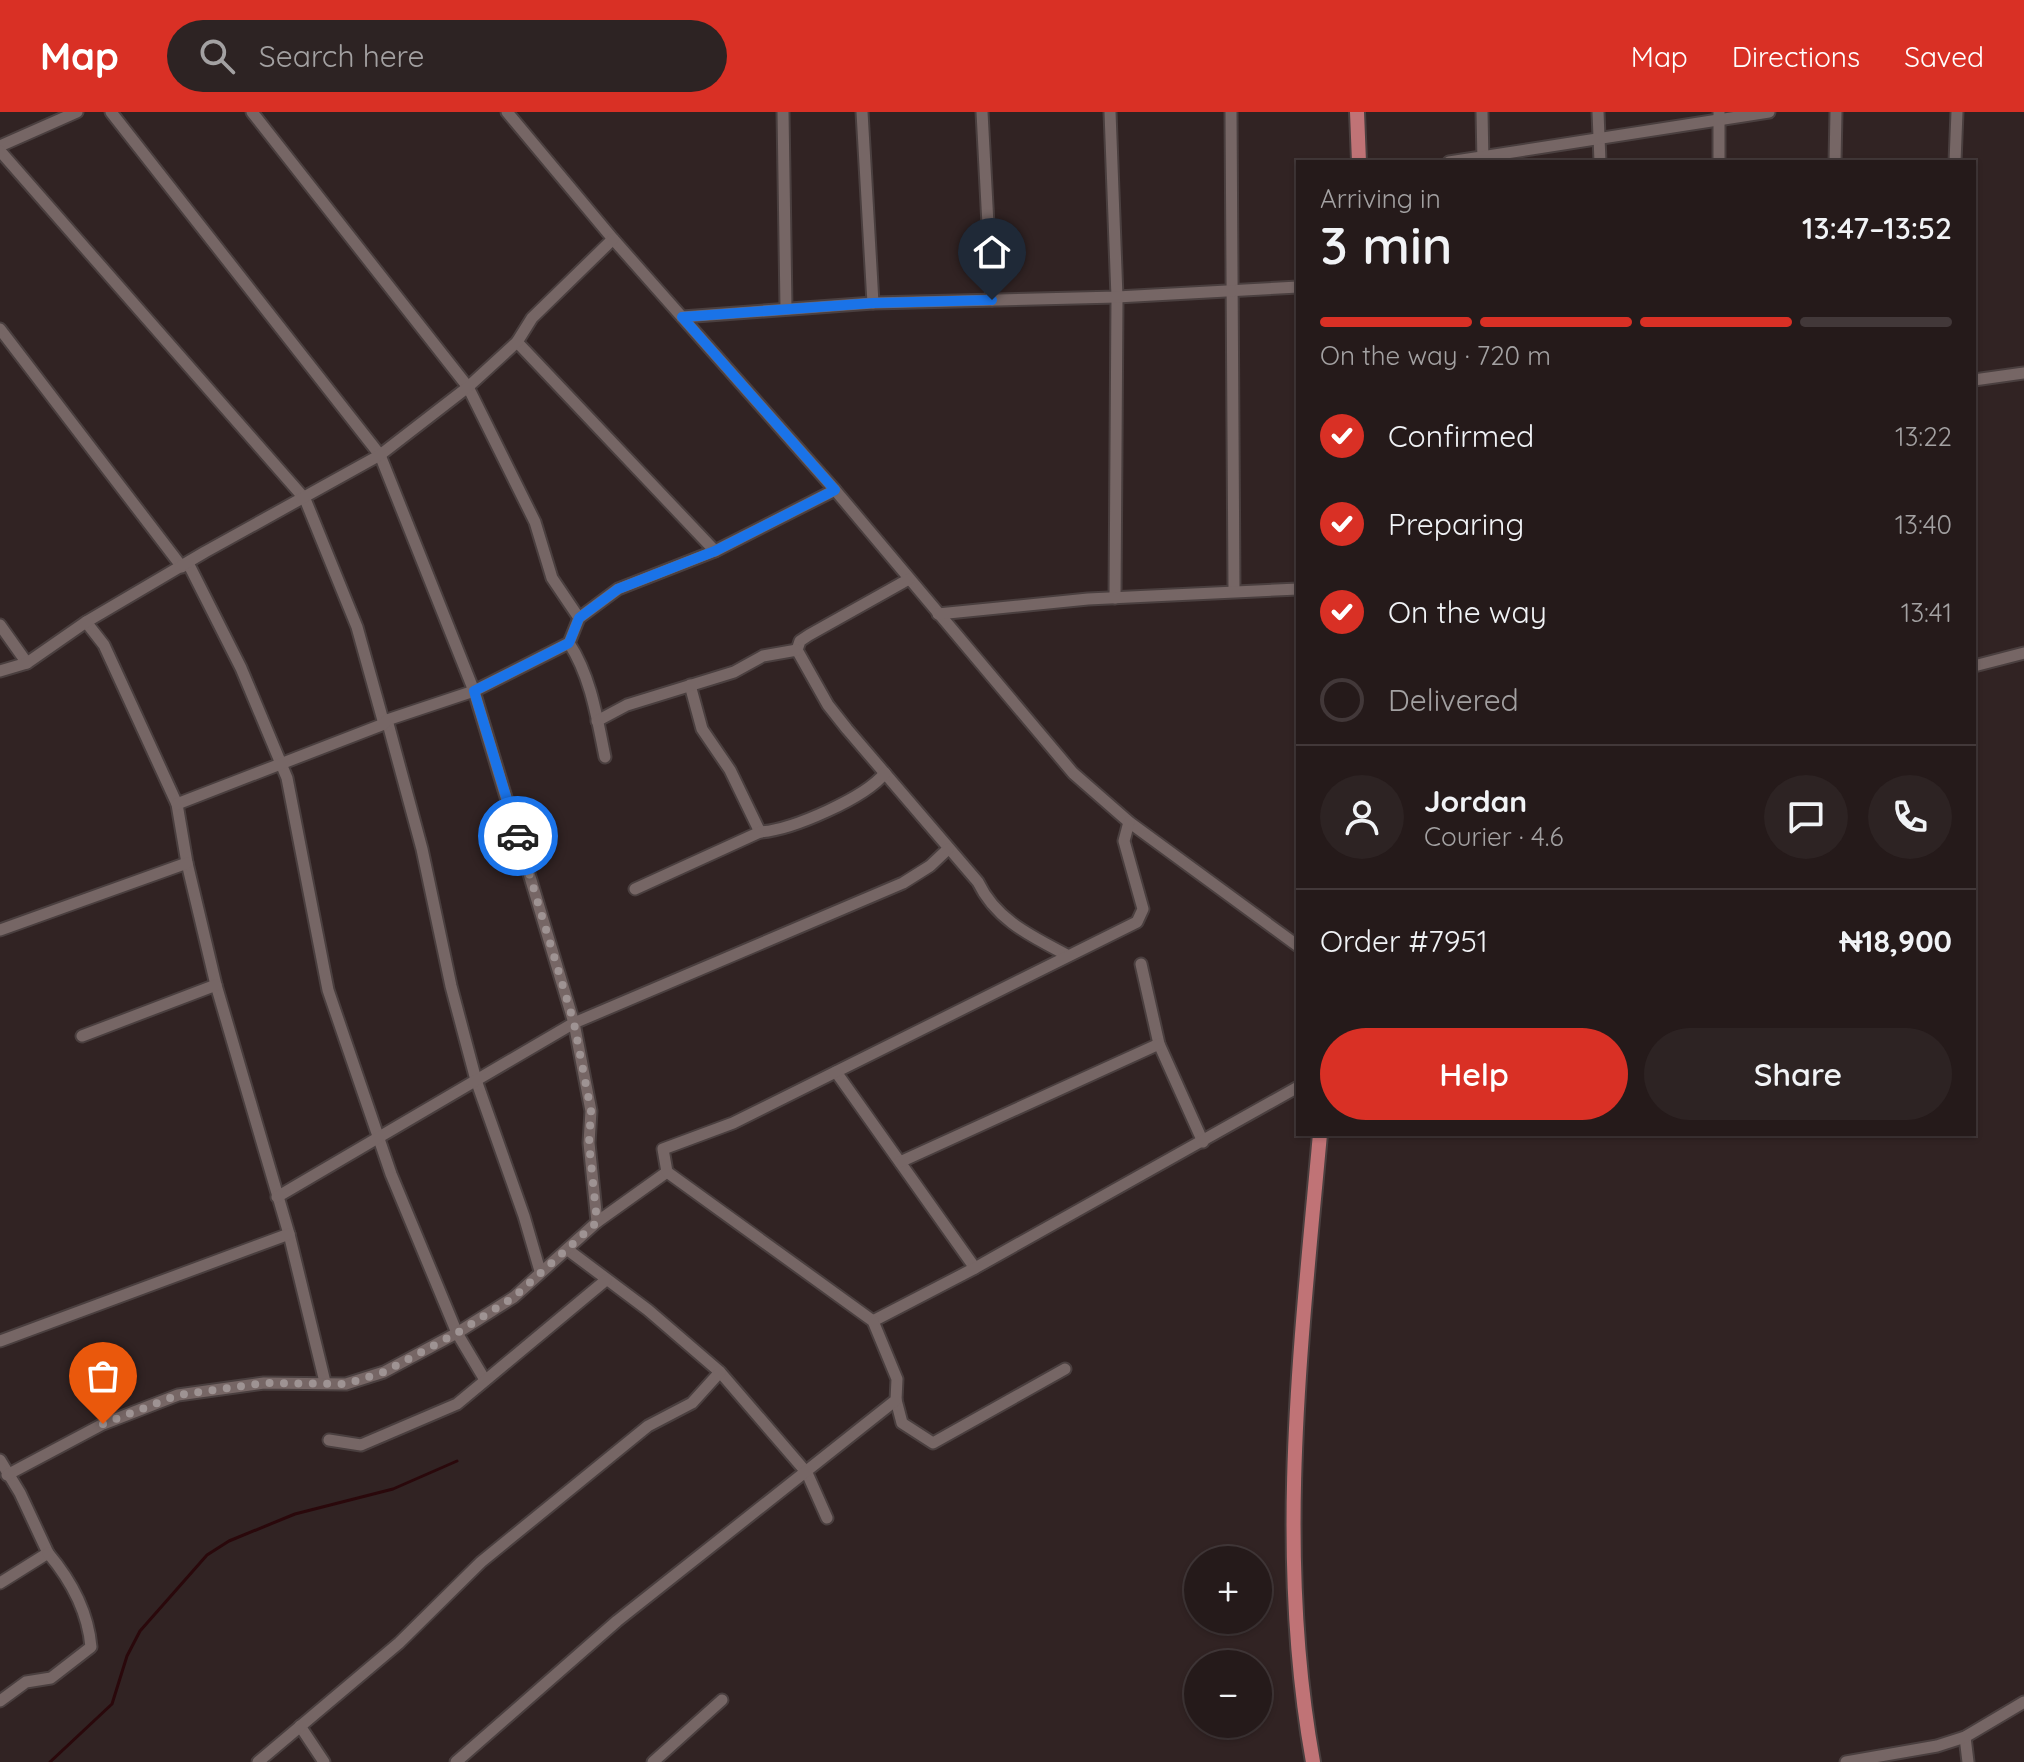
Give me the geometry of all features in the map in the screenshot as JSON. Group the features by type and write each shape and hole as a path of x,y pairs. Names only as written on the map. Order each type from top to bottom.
{"main road":[{"path":"1357,112 1359,160"},
{"path":"1313,1762 1297,1648 1292,1526 1295,1403 1320,1136"}],"street":[{"path":"77,112 52,117 0,149 305,499 357,627 386,722 422,849 451,986 476,1080 540,1271"},
{"path":"111,112 380,455 474,691 574,1023 591,1111 589,1143 597,1222"},
{"path":"252,112 468,387 535,522 552,578 579,618"},
{"path":"507,112 613,239 835,490 1073,773 1129,822 1296,945"},
{"path":"783,112 786,308"},
{"path":"862,112 873,303"},
{"path":"982,112 992,300"},
{"path":"1110,112 1117,297 1115,598"},
{"path":"1231,112 1234,590"},
{"path":"1482,112 1483,159 1719,116 1769,112"},
{"path":"1598,112 1600,160"},
{"path":"1835,160 1836,112"},
{"path":"1955,160 1957,112"},
{"path":"1719,116 1719,160"},
{"path":"0,671 27,663 86,622 380,455 468,387 517,342 532,318 613,239"},
{"path":"682,317 873,303 1117,297 1296,287"},
{"path":"0,329 185,565 241,668 287,778 328,990 391,1174 457,1333 485,1380"},
{"path":"517,342 715,551"},
{"path":"1976,380 2024,373"},
{"path":"177,804 474,691 569,643 579,618 618,589 715,551 835,490"},
{"path":"909,579 809,635 800,641 797,650 828,705 978,882 986,900 1017,929 1067,955"},
{"path":"938,614 1115,598 1296,589"},
{"path":"86,622 104,645 177,804 187,863 216,985 289,1234 325,1382"},
{"path":"0,625 27,663"},
{"path":"569,643 579,659 605,757"},
{"path":"597,721 627,705 734,672 763,656 797,650"},
{"path":"1976,665 2024,653"},
{"path":"690,685 702,729 730,770 760,832"},
{"path":"635,889 760,832 776,831 833,806 876,784 885,773"},
{"path":"1065,1369 933,1443 902,1423 896,1400 897,1379 873,1321 667,1172 663,1149 710,1133 1137,922 1143,909 1124,841 1129,822"},
{"path":"277,1197 574,1023 903,883 930,866 948,849"},
{"path":"0,930 187,863"},
{"path":"1141,964 1159,1044 1203,1142"},
{"path":"82,1036 216,985"},
{"path":"900,1162 1159,1044"},
{"path":"836,1072 975,1268"},
{"path":"873,1321 975,1268 1296,1088"},
{"path":"7,1475 103,1424 178,1395 264,1383 346,1384 384,1372 457,1333 514,1297 597,1222 667,1172"},
{"path":"0,1341 289,1234"},
{"path":"568,1250 648,1310 720,1372 807,1473 827,1518"},
{"path":"329,1440 361,1445 403,1430 457,1404 527,1349 606,1280"},
{"path":"258,1762 399,1643 481,1562 648,1426 692,1403 720,1372"},
{"path":"456,1762 617,1621 896,1400"},
{"path":"0,1460 20,1493 48,1553 64,1572 89,1629 91,1647 51,1678 26,1682 0,1701"},
{"path":"0,1583 48,1553"},
{"path":"653,1762 722,1700"},
{"path":"1852,1761 1937,1746 1965,1737 2024,1702"},
{"path":"300,1726 324,1762"},
{"path":"1965,1737 1968,1762"}],"waterway":[{"path":"50,1762 112,1704 127,1656 140,1631 207,1555 229,1541 295,1514 393,1489 457,1461"}],"way so far":[{"path":"103,1424 178,1395 264,1383 346,1384 384,1372 457,1333 514,1297 597,1222 589,1143 591,1111 574,1023 518,836"}],"route":[{"path":"518,836 474,691 569,643 579,618 618,589 715,551 835,490 682,317 756,309 992,300"}]}
